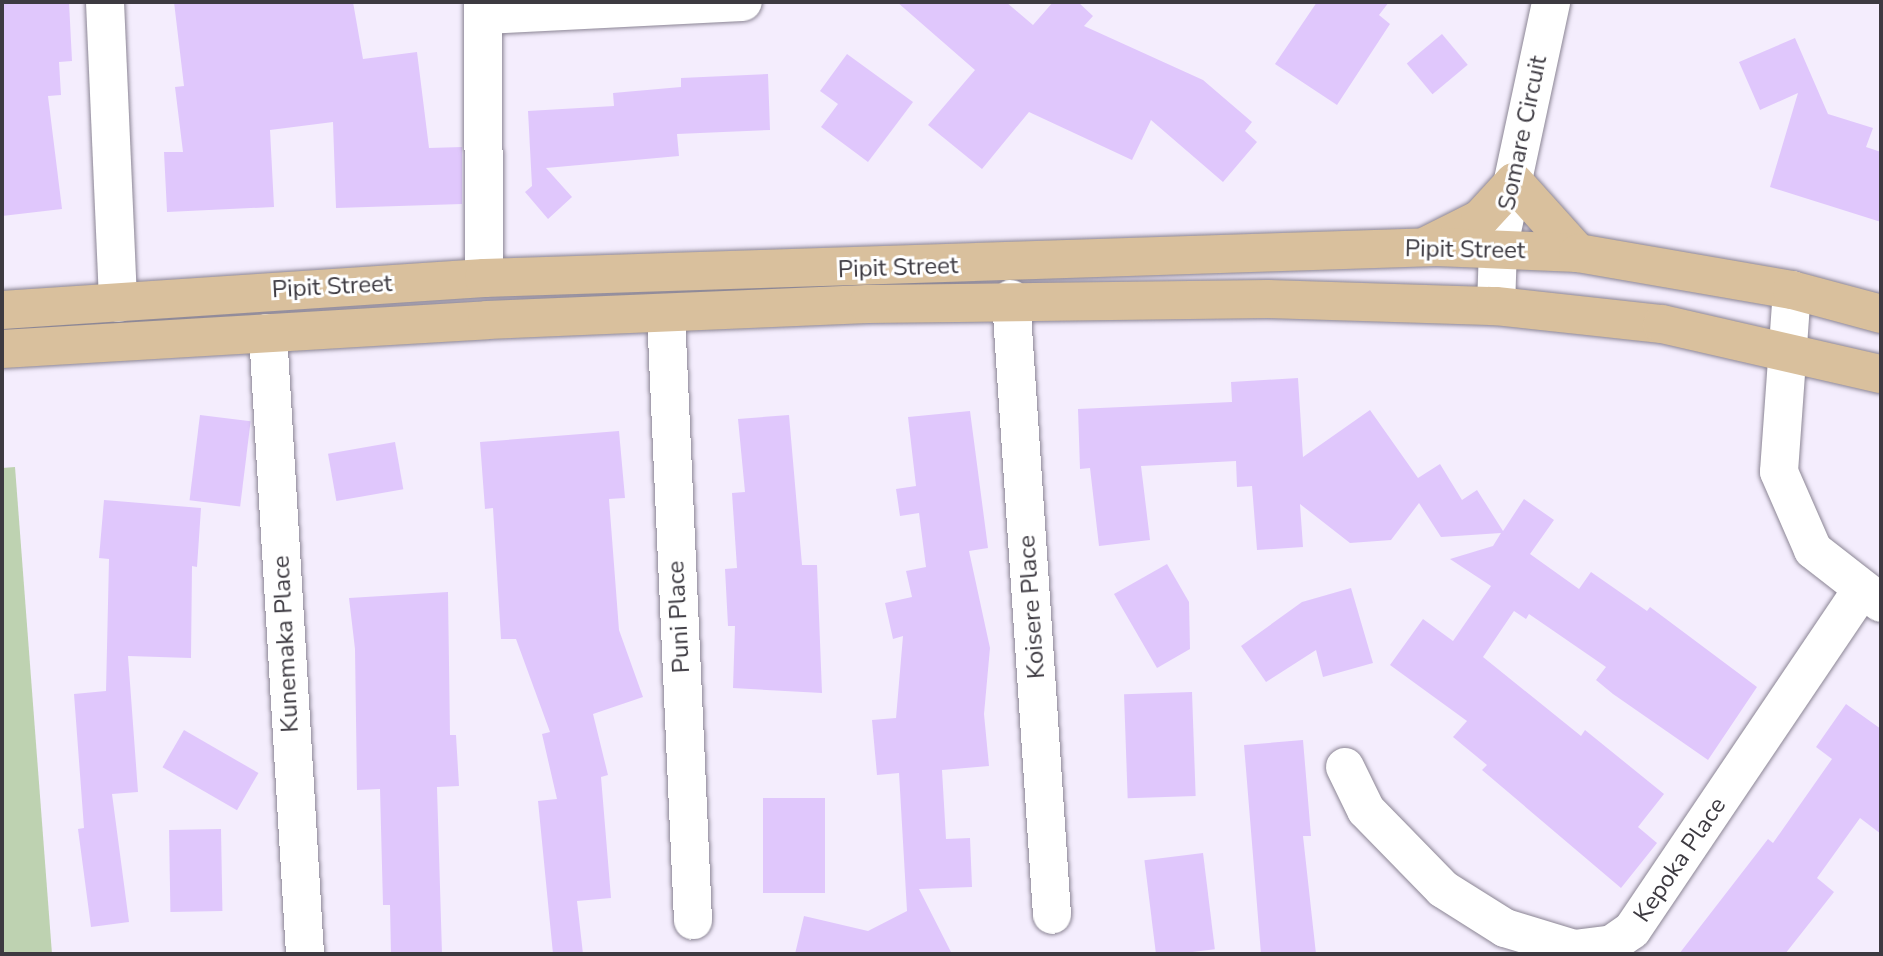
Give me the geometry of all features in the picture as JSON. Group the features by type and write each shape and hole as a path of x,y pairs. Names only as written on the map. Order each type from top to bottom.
{"main road":[{"path":"1423,247 1480,219 1514,182 1578,253"},
{"name":"Pipit Street","path":"2,310 484,278 1423,247 1578,253 1792,290 1881,314"},
{"name":"Pipit Street","path":"2,349 268,333 1011,299 1496,306 1662,324 1788,350 1881,374"}],"street":[{"path":"105,2 118,303"},
{"path":"484,278 484,8 743,2"},
{"name":"Somare Circuit","path":"1496,306 1499,250 1551,2"},
{"path":"1792,290 1777,438 1779,472 1813,550 1872,596"},
{"name":"Koisere Place","path":"1011,299 1052,915"},
{"name":"Puni Place","path":"666,314 693,920"},
{"name":"Kunemaka Place","path":"268,333 305,954"},
{"name":"Kepoka Place","path":"1345,767 1366,810 1443,889 1505,928 1573,949 1612,944 1632,930 1872,596"}],"green space":[{"path":"15,467 52,954 2,954 2,468"}],"building":[{"path":"2,2 69,2 72,61 59,62 61,95 48,96 62,209 2,216"},
{"path":"174,2 353,2 363,59 417,52 429,148 462,147 462,204 336,208 333,122 270,130 274,207 167,212 164,152 183,152 175,87 184,86"},
{"path":"897,2 1006,2 1033,25 1053,2 1078,2 1093,16 1084,26 1203,80 1252,122 1245,131 1257,142 1223,182 1151,120 1132,160 1029,112 982,169 928,125 975,70"},
{"path":"1317,2 1389,2 1379,15 1390,24 1337,105 1275,64"},
{"path":"1442,34 1468,65 1432,94 1407,64"},
{"path":"1795,38 1828,114 1873,128 1866,147 1881,152 1881,222 1770,187 1798,93 1760,110 1739,62"},
{"path":"847,54 913,102 868,162 821,127 838,104 820,91"},
{"path":"768,74 770,130 677,134 679,156 546,168 572,197 548,219 525,192 532,186 528,111 614,106 613,93 681,87 681,78"},
{"path":"1298,378 1303,457 1370,410 1418,478 1440,464 1462,500 1477,490 1503,531 1524,499 1554,520 1530,554 1579,589 1591,572 1647,611 1650,607 1757,687 1708,760 1596,680 1606,667 1529,614 1526,619 1514,611 1483,657 1581,736 1585,730 1664,794 1638,827 1657,843 1621,888 1482,770 1487,765 1453,737 1467,721 1390,665 1423,619 1453,641 1491,586 1450,559 1493,546 1501,533 1441,537 1419,503 1391,540 1350,543 1300,504 1303,547 1257,550 1252,486 1237,487 1236,461 1141,466 1150,540 1099,546 1090,468 1080,469 1078,409 1232,402 1231,382"},
{"path":"970,411 988,548 969,551 990,648 984,714 989,766 942,770 946,839 970,838 972,887 919,889 952,954 795,954 804,916 868,931 907,911 899,773 877,775 872,720 896,718 903,636 893,639 885,603 912,597 906,571 926,567 919,513 900,516 896,489 916,486 908,417"},
{"path":"200,415 251,421 240,507 190,500"},
{"path":"789,415 802,565 817,565 822,693 733,688 735,626 728,626 725,569 737,568 732,493 745,492 738,419"},
{"path":"619,431 625,498 609,499 619,630 643,697 593,714 608,775 601,777 611,898 577,901 583,954 553,954 538,801 557,799 542,734 550,732 516,639 501,639 493,508 485,509 480,442"},
{"path":"395,442 403,489 336,501 328,454"},
{"path":"104,500 201,508 197,567 192,566 191,658 128,656 138,792 112,794 129,922 91,927 78,829 84,828 74,694 106,691 109,559 99,558"},
{"path":"1167,564 1189,602 1190,649 1157,668 1114,594"},
{"path":"1351,588 1373,663 1323,677 1316,650 1266,682 1241,646 1302,602"},
{"path":"448,592 450,735 456,735 459,786 437,787 442,954 391,954 390,905 383,905 380,789 357,790 355,649 349,598"},
{"path":"1192,692 1196,796 1128,798 1124,694"},
{"path":"1846,704 1881,729 1881,834 1860,818 1817,878 1834,892 1785,954 1679,954 1768,839 1773,843 1832,759 1816,747"},
{"path":"184,730 258,773 237,810 163,767"},
{"path":"1303,740 1311,836 1303,836 1316,954 1261,954 1244,745"},
{"path":"763,798 825,798 825,893 763,893"},
{"path":"221,829 222,911 170,912 169,830"},
{"path":"1203,853 1215,949 1156,954 1144,860"}]}
